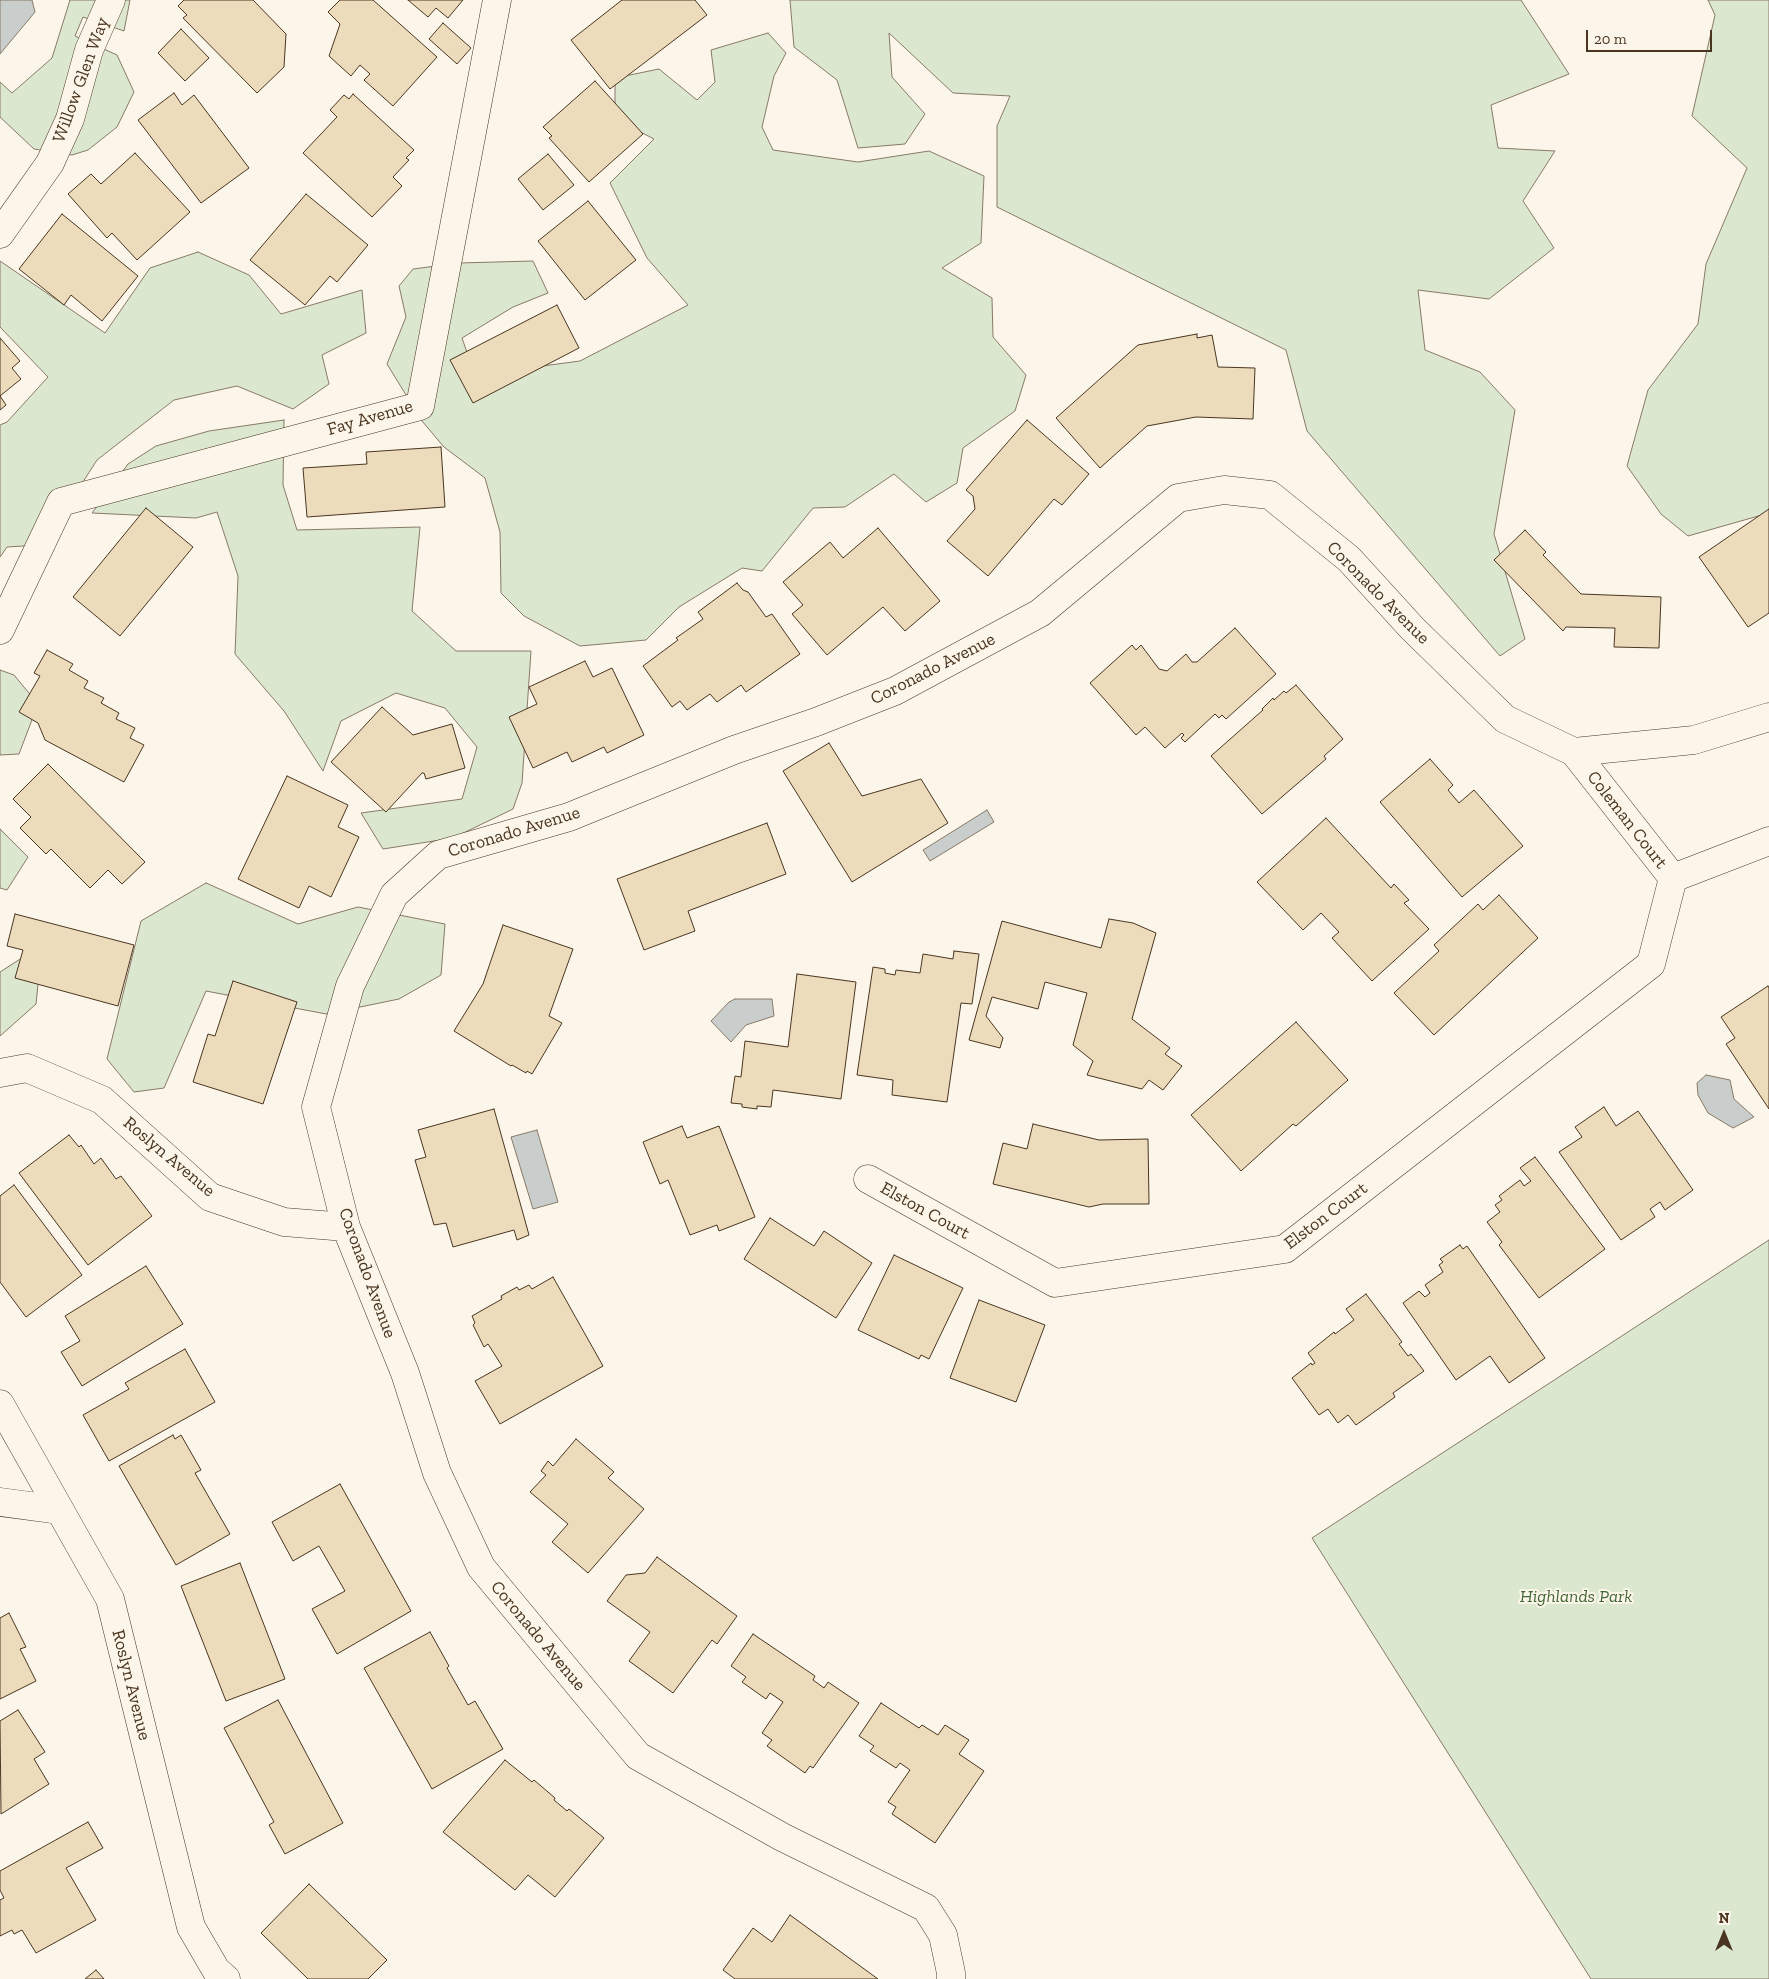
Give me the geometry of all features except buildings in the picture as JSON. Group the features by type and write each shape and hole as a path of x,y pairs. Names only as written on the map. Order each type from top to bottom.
{"street":[{"name":"Willow Glen Way","path":"0,234 50,163 70,119 90,50 110,0"},
{"name":"Fay Avenue","path":"0,630 62,502 420,406 497,0"},
{"name":"Coronado Avenue","path":"951,1979 943,1935 926,1908 782,1837 638,1756 481,1567 437,1473 405,1373 346,1227 316,1107 350,986 394,895 438,855 568,817 734,750 816,722 895,691 1040,613 1178,498 1224,490 1270,495 1349,560 1412,628 1505,719 1574,752"},
{"path":"1574,752 1694,740 1769,717"},
{"name":"Coleman Court","path":"1574,752 1672,878 1769,841"},
{"name":"Elston Court","path":"868,1179 1055,1283 1286,1249 1651,964 1672,878"},
{"name":"Roslyn Avenue","path":"0,1073 27,1068 102,1100 210,1197 284,1222 346,1227"},
{"name":"Roslyn Avenue","path":"0,1404 110,1599 191,1928 216,1970 226,1979"},
{"path":"0,1502 60,1510"}],"green space":[{"path":"70,0 130,0 124,31 83,17 75,36 117,55 134,92 117,127 88,150 72,155 34,149 0,117 0,82 12,93 52,58"},
{"path":"790,0 1521,0 1569,74 1491,105 1498,148 1555,151 1523,201 1554,248 1489,299 1418,290 1425,350 1480,372 1515,410 1494,534 1525,639 1500,656 1307,431 1286,350 997,207 997,126 1010,96 953,93 889,33 892,77 925,114 905,144 858,148 837,80 794,47"},
{"path":"1708,0 1769,0 1769,513 1688,536 1661,514 1627,466 1648,390 1698,324 1706,264 1747,168 1692,116 1715,15"},
{"path":"768,33 786,53 774,76 762,127 773,150 858,162 929,151 984,176 981,243 942,268 992,298 993,337 1026,375 1015,411 963,448 957,483 926,502 894,474 845,507 813,508 762,571 742,568 679,607 646,640 580,646 524,616 501,593 500,532 485,478 444,447 422,421 387,364 406,317 399,286 413,269 459,263 533,261 548,293 513,307 462,338 475,375 580,361 688,305 647,258 610,183 654,139 615,119 615,78 659,69 697,100 715,82 711,50"},
{"path":"198,252 249,275 281,314 362,290 366,333 322,355 329,384 293,409 237,386 174,400 97,460 81,485 55,544 7,547 0,557 0,425 7,422 48,377 0,327 0,261 105,333 150,268"},
{"path":"284,420 283,485 297,530 420,527 412,611 456,651 531,651 522,783 513,809 453,838 383,849 361,813 462,799 477,747 445,708 396,693 341,721 323,771 284,711 235,654 238,576 217,512 196,518 92,513 128,464 156,446 209,431"},
{"path":"0,670 14,675 38,704 19,754 0,755"},
{"path":"0,829 28,857 7,890 0,888"},
{"path":"206,883 298,924 358,907 445,924 441,975 399,999 326,1014 206,991 164,1088 134,1092 107,1059 141,921"},
{"path":"42,945 36,1004 0,1036 0,972"},
{"name":"Highlands Park","path":"1769,1240 1769,1979 1591,1979 1312,1538"}],"shaded area":[{"path":"0,0 32,0 35,12 0,54"},
{"path":"987,810 994,822 930,861 923,850"},
{"path":"735,999 772,999 774,1016 746,1025 731,1042 711,1021 729,1002"},
{"path":"1706,1075 1730,1080 1734,1099 1754,1117 1733,1128 1708,1113 1698,1095 1697,1083"},
{"path":"537,1130 558,1202 533,1209 511,1137"}]}
